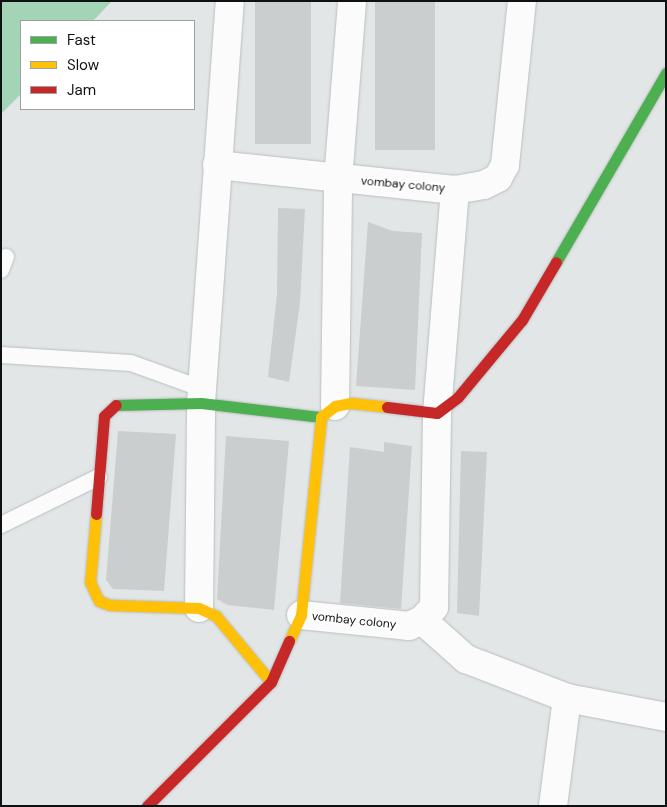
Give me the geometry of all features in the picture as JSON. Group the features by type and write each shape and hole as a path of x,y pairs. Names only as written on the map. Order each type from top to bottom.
{"street":[{"path":"211,1 227,44"},
{"path":"199,608 202,396 230,1"},
{"path":"328,412 338,180 352,1"},
{"path":"455,190 484,185 498,178 505,165 522,1"},
{"path":"271,682 228,628 199,608 110,605 99,601 90,582 104,416 111,407 123,402 202,396 328,412 351,403 438,413 468,387 522,320 666,73"},
{"name":"vombay colony","path":"217,164 338,180 455,190 438,413 436,591 434,607 422,620 409,626 301,615 328,412"},
{"path":"147,806 271,682 301,615"},
{"path":"422,620 466,659 567,698 666,717"},
{"path":"553,806 567,698"}],"lane":[{"path":"1,355 131,363 202,396"},
{"path":"1,525 99,477"}],"green space":[{"path":"1,1 112,1 94,20 20,20 20,95 1,114"}],"building":[{"path":"255,1 311,1 311,144 255,144"},
{"path":"375,1 435,1 435,150 375,150"},
{"path":"278,208 305,209 300,303 289,382 268,377 277,294"},
{"path":"368,222 393,231 422,233 415,390 356,386"},
{"path":"118,431 176,434 164,591 113,589 106,580"},
{"path":"226,436 289,441 274,610 227,605 217,599"},
{"path":"384,442 412,446 401,609 340,603 350,447 384,452"},
{"path":"461,451 487,452 479,616 457,613"}],"traffic: fast":[{"path":"556,262 666,73"},
{"path":"116,405 201,403 321,417"}],"traffic: slow":[{"path":"289,641 301,615 321,417 335,406 351,403 387,407"},
{"path":"96,514 90,582 99,601 110,605 199,608 216,616 271,682"}],"traffic: jam":[{"path":"387,407 437,413 458,397 522,320 556,262"},
{"path":"96,514 104,416 116,405"},
{"path":"147,806 271,682 289,641"}]}
